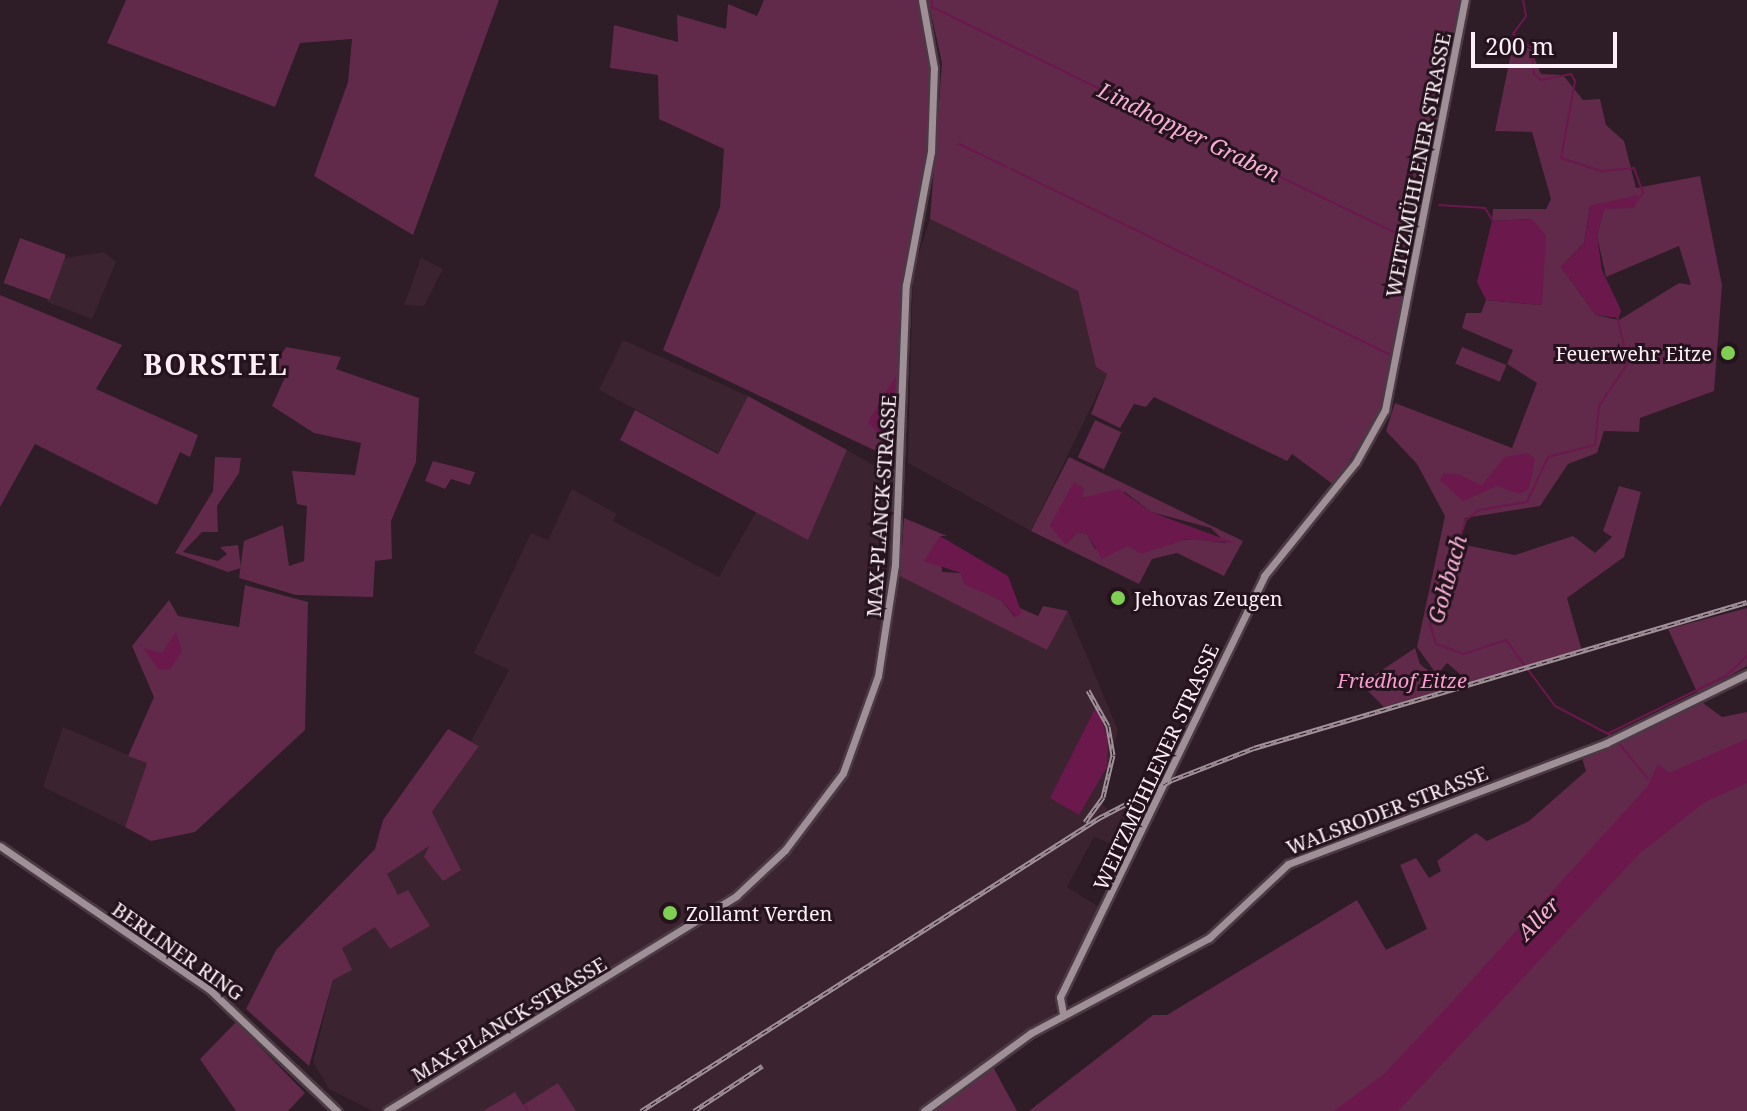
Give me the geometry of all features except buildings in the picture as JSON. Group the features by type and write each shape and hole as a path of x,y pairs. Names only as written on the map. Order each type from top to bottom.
{"street":[{"name":"MAX-PLANCK-STRASSE","path":"387,1111 736,896 785,850 843,773 878,676 895,565 906,285 931,152 934,68 922,0"},
{"name":"WEITZMÜHLENER STRASSE","path":"1063,1014 1060,997 1264,576 1362,454 1385,410 1465,0"},
{"name":"WALSRODER STRASSE","path":"924,1111 1063,1014 1209,938 1288,864 1606,743 1747,674"},
{"name":"BERLINER RING","path":"0,846 209,989 340,1111"}],"shaded area":[{"path":"930,219 1078,291 1089,318 1096,367 1107,374 1031,531 908,463 913,271"},
{"path":"104,252 116,262 92,319 47,302 65,258"},
{"path":"421,258 443,269 424,306 404,305"},
{"path":"623,340 748,396 718,453 599,390"},
{"path":"847,450 894,477 890,569 1047,650 1068,611 1118,730 1099,800 1108,810 1162,786 1131,851 1094,837 1067,887 1105,911 1054,1015 920,1111 373,1111 329,1089 313,1062 341,948 376,926 408,890 398,896 386,874 429,845 460,871 432,812 479,746 471,741 509,670 474,653 531,533 548,540 572,489 617,514 613,521 719,577 756,512 808,540"},
{"path":"63,727 147,763 125,827 43,787"}],"green space":[{"path":"126,0 499,0 413,235 314,176 348,82 352,39 300,43 275,107 107,43"},
{"path":"764,0 919,0 930,65 927,152 923,210 902,295 895,460 663,350 720,207 724,149 659,119 658,75 610,68 614,25 678,42 677,15 726,29 728,4 757,16"},
{"path":"928,0 1462,0 1383,409 1334,485 1292,454 1287,461 1154,397 1146,407 1134,404 1120,428 1091,414 1107,374 1096,367 1078,291 930,219 942,63"},
{"path":"1514,39 1531,50 1541,74 1563,75 1583,100 1600,99 1606,125 1624,141 1636,188 1700,176 1722,285 1714,391 1640,418 1639,432 1604,431 1597,453 1568,464 1540,506 1465,518 1460,544 1515,555 1573,536 1595,553 1612,537 1603,531 1619,486 1641,492 1624,557 1567,598 1582,651 1451,687 1461,675 1447,663 1437,675 1417,647 1445,516 1417,464 1386,431 1395,403 1512,448 1537,383 1507,364 1513,350 1462,328 1466,313 1481,313 1486,300 1541,305 1532,219 1492,221 1493,209 1546,209 1551,199 1532,132 1495,131","holes":["1628,200 1634,208 1604,208 1597,236 1606,277 1679,246 1691,285 1679,283 1619,320 1596,315 1561,267 1584,243 1590,206"]},
{"path":"20,238 66,255 50,300 4,283"},
{"path":"0,295 122,345 96,389 198,435 190,457 180,452 157,505 35,444 0,507"},
{"path":"286,347 341,357 336,369 419,398 416,462 391,521 392,559 375,561 373,597 296,595 239,578 244,541 283,525 289,566 304,561 307,506 297,504 292,471 355,475 361,443 314,433 272,406 286,375 273,367"},
{"path":"1462,347 1507,365 1500,382 1455,364"},
{"path":"748,396 847,450 808,540 620,440 635,410 718,454"},
{"path":"1095,420 1121,432 1104,469 1078,457"},
{"path":"215,457 241,458 239,473 217,506 218,532 202,532 183,552 218,561 227,554 220,547 238,545 241,568 228,572 175,553 213,491"},
{"path":"1069,457 1243,541 1224,576 1177,553 1152,559 1139,584 1031,531","holes":["1075,482 1081,498 1125,492 1151,512 1211,528 1226,543 1194,539 1095,549 1087,534 1050,526"]},
{"path":"433,461 475,472 470,485 451,479 445,489 425,481"},
{"path":"904,518 947,536 940,536 942,572 961,573 965,584 1001,600 1015,617 1020,608 1038,616 1043,606 1068,611 1047,650 900,576"},
{"path":"245,585 308,602 305,730 195,832 151,841 125,827 147,763 128,756 154,697 132,646 169,600 178,616 239,627"},
{"path":"1747,608 1747,666 1698,694 1668,629"},
{"name":"Friedhof Eitze","path":"1415,648 1420,664 1449,688 1384,707 1361,684"},
{"path":"1703,703 1722,717 1747,712 1747,1111 1029,1111 1153,1015 1167,1015 1357,900 1386,950 1427,929 1400,865 1416,858 1429,878 1441,871 1437,861 1476,833 1487,841 1529,821 1586,771 1582,758"},
{"path":"448,729 479,746 432,812 461,870 443,881 424,857 429,846 387,874 398,895 408,890 430,926 390,949 375,927 342,948 352,970 333,980 309,1066 246,1009 276,950 375,849 383,820"},
{"path":"236,1022 305,1093 288,1111 236,1111 200,1059"},
{"path":"992,1065 1017,1111 929,1111"},
{"path":"558,1083 576,1111 483,1111 515,1092 523,1105"}],"water":[{"path":"1638,195 1634,208 1604,209 1597,236 1602,270 1621,310 1619,318 1596,315 1561,267 1584,243 1590,206"},
{"path":"1532,219 1546,236 1542,305 1486,300 1477,282 1492,221"},
{"path":"896,376 894,426 879,434 868,422"},
{"path":"1528,453 1535,459 1529,489 1519,494 1497,486 1463,501 1440,480 1444,473 1457,474 1482,485 1505,457"},
{"path":"1074,482 1084,488 1082,498 1119,489 1151,512 1235,543 1187,539 1141,554 1128,546 1102,559 1087,534 1078,532 1066,545 1050,526"},
{"path":"940,536 1008,576 1022,613 1016,617 1001,600 964,584 961,573 924,561"},
{"path":"176,632 182,651 170,669 159,670 143,648 162,653"},
{"path":"1097,705 1108,740 1107,767 1079,815 1050,798"},
{"name":"Aller","path":"1747,739 1747,783 1705,802 1640,853 1398,1111 1334,1111 1384,1074 1451,1003 1647,787 1658,764 1669,773"}],"waterway":[{"name":"Lindhopper Graben","path":"932,0 932,7 1414,242"},
{"name":"Gohbach","path":"1523,0 1526,16 1513,34 1532,48 1534,74 1541,80 1571,74 1575,81 1561,158 1601,171 1634,168 1643,193 1633,206"},
{"path":"959,144 1007,167"},
{"path":"1011,169 1391,355"},
{"name":"Lindhopper Graben","path":"1439,205 1485,208 1494,223"},
{"name":"Gohbach","path":"1612,736 1555,706 1506,640 1464,654 1436,644 1430,624 1466,520 1479,510 1527,502 1548,457 1595,445 1599,406 1628,363 1617,316"},
{"path":"1609,733 1726,676 1747,656"},
{"name":"Gohbach","path":"1617,741 1648,779"},
{"path":"525,1106 528,1111"}],"railway":[{"path":"641,1111 1099,818 1172,780 1254,748 1747,602"},
{"path":"1085,822 1103,797 1113,755 1108,726 1088,690"},
{"path":"694,1111 762,1066"}],"place":[{"name":"Feuerwehr Eitze","path":"1728,353"},
{"name":"Jehovas Zeugen","path":"1118,598"},
{"name":"Zollamt Verden","path":"670,913"}],"district":[{"name":"BORSTEL","path":"216,364"}]}
